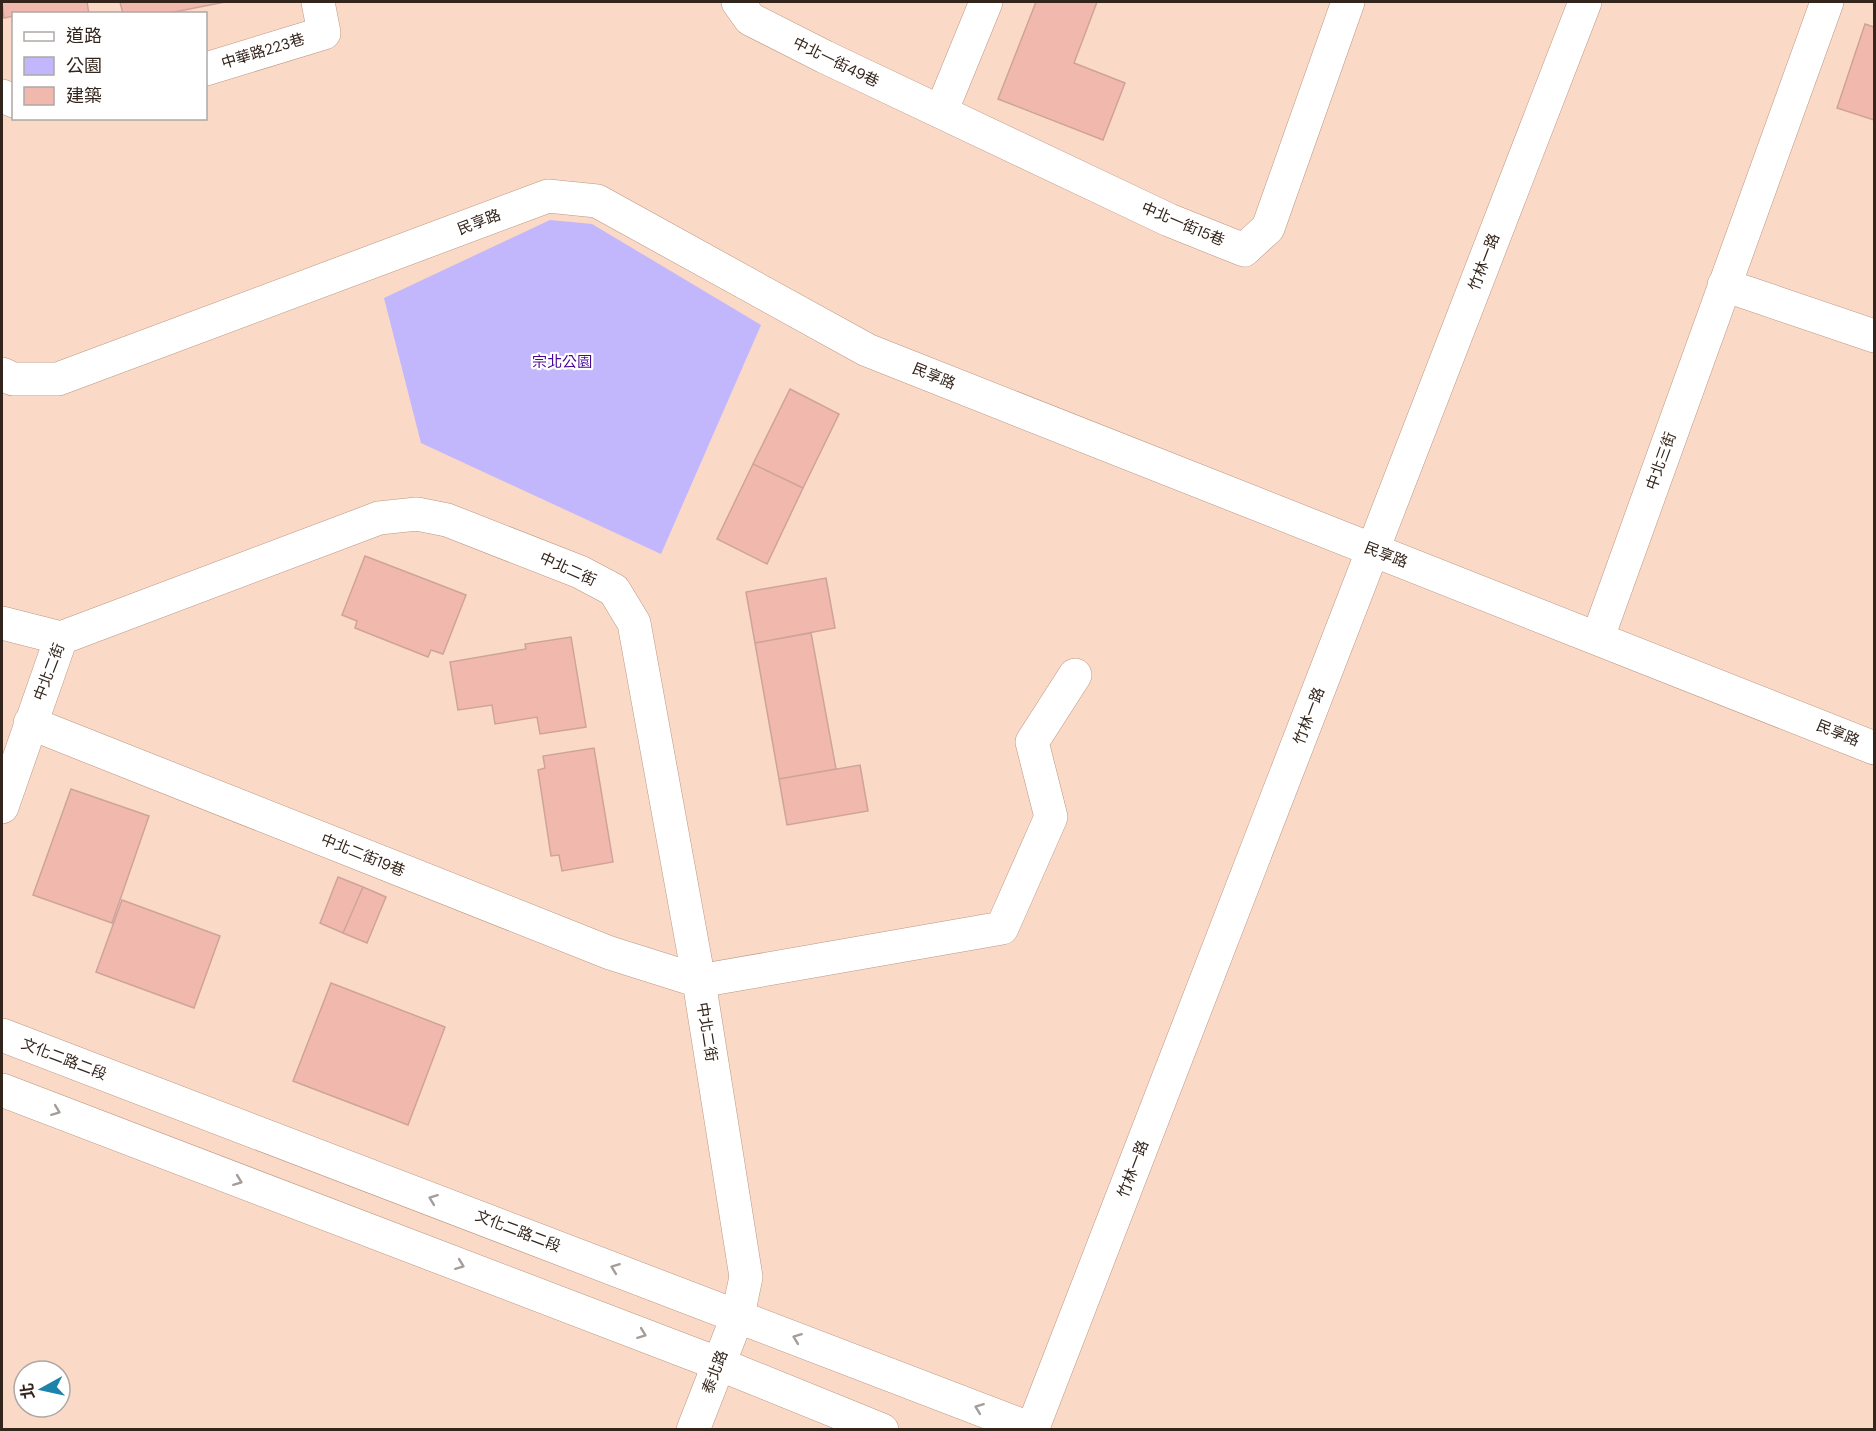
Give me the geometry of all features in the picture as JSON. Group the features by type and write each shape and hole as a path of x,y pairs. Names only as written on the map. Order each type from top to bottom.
{"street":[{"name":"中華路223巷","path":"207,69 324,33 318,2"},
{"name":"中北一街49巷","path":"738,2 750,19 941,112"},
{"path":"941,112 986,2"},
{"name":"中北一街15巷","path":"941,112 1170,220 1244,250 1268,228 1348,2"},
{"name":"竹林一路","path":"1033,1429 1585,2"},
{"name":"中北三街","path":"1598,637 1827,2"},
{"name":"民享路","path":"2,374 13,379 58,379 548,196 597,201 867,350 1875,748"},
{"path":"1724,285 1875,336"},
{"name":"中北二街","path":"2,807 61,638 379,518 417,514 447,520 580,572 614,590 634,623 699,981 746,1277 738,1315"},
{"path":"2,623 61,638"},
{"path":"699,981 1002,928 1051,818 1032,742 1075,675"},
{"name":"中北二街19巷","path":"30,723 610,953 699,981"},
{"name":"文化二路二段","path":"2,1035 1033,1429"},
{"path":"2,1090 719,1364 882,1430"},
{"name":"泰北路","path":"693,1430 738,1315"}],"green space":[{"name":"宗北公園","path":"550,220 592,224 761,325 661,554 421,443 384,298"}],"building":[{"path":"2,2 87,2 89,12 12,12 12,16 4,18"},
{"path":"120,2 225,2 174,12 122,12"},
{"path":"1036,2 1097,2 1074,63 1125,83 1103,140 998,99"},
{"path":"1865,24 1874,27 1874,120 1837,108"},
{"path":"790,389 839,414 803,488 753,464"},
{"path":"753,464 803,488 767,564 717,539"},
{"path":"365,556 466,595 443,654 431,650 428,657 355,628 357,621 342,615"},
{"path":"826,578 835,628 755,643 746,592"},
{"path":"811,633 836,769 779,779 755,643"},
{"path":"571,637 586,727 540,734 537,717 495,724 492,705 458,710 450,662 526,649 525,644"},
{"path":"594,748 613,862 562,871 559,855 551,856 538,770 545,768 543,756"},
{"path":"860,765 868,811 787,825 779,779"},
{"path":"71,789 149,816 112,923 33,895"},
{"path":"338,877 363,887 343,933 320,923"},
{"path":"363,887 386,897 367,943 343,933"},
{"path":"122,900 220,936 194,1008 96,972"},
{"path":"331,983 445,1027 408,1125 293,1081"}]}
